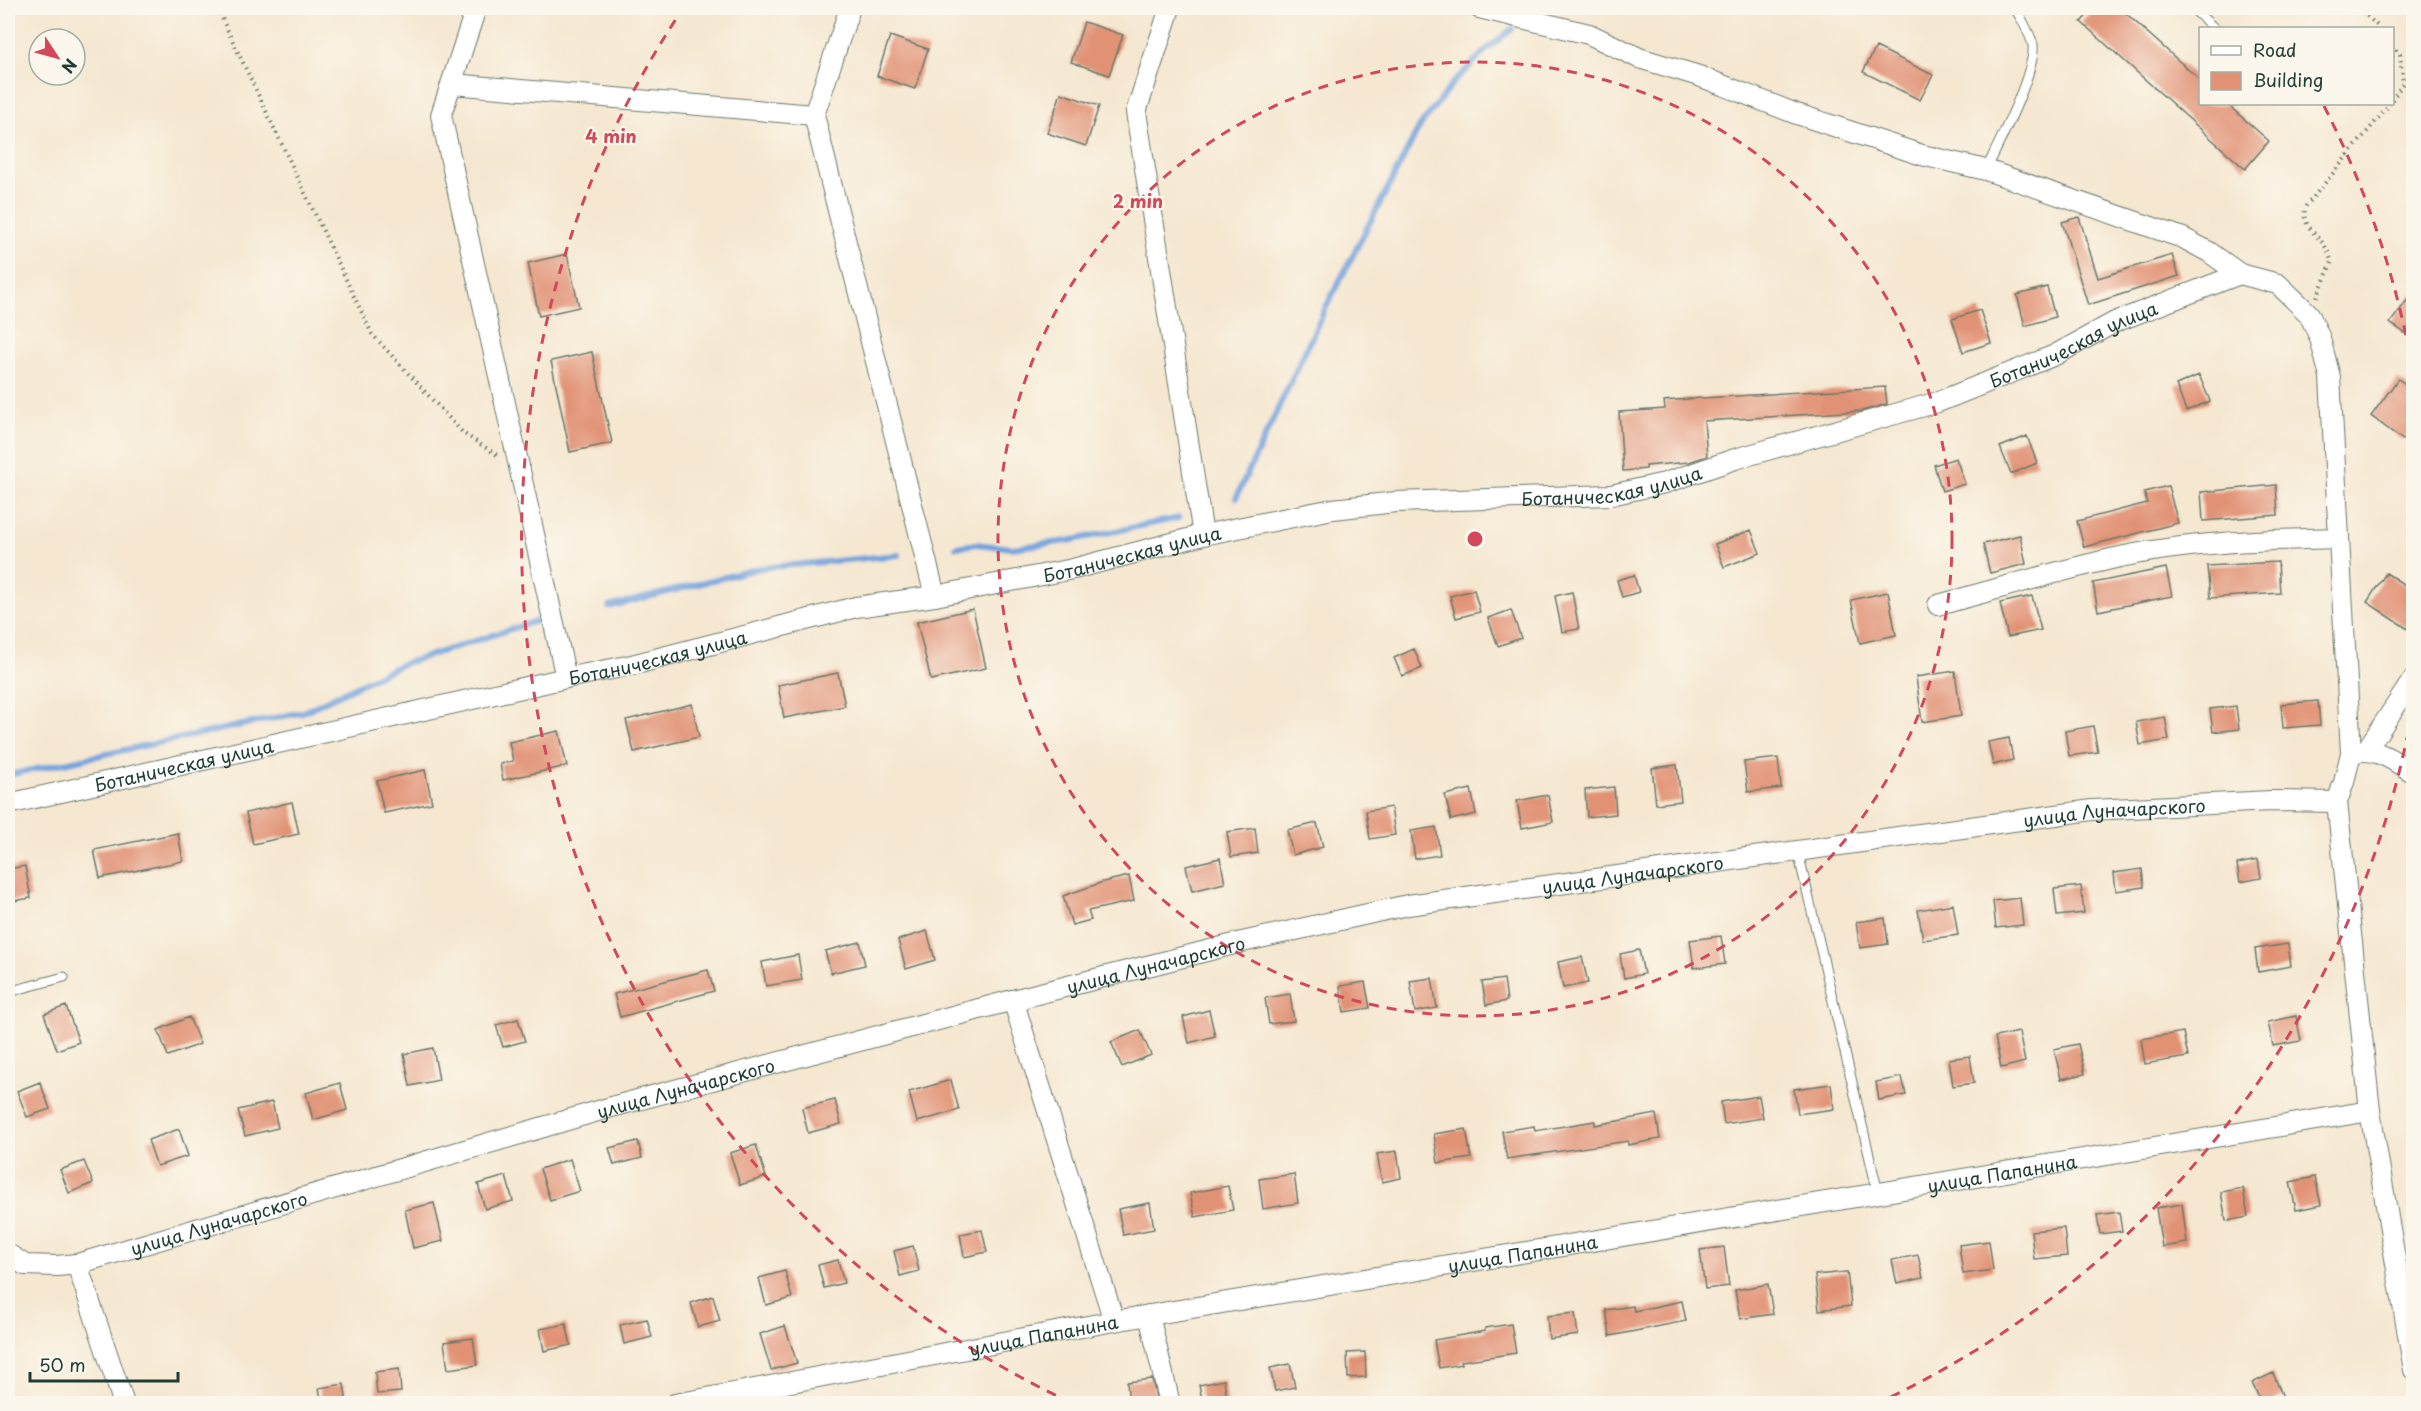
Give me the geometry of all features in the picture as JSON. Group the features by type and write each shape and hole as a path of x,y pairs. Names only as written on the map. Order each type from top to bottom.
{"street":[{"path":"476,8 441,115 566,678"},
{"path":"850,8 814,115 935,596"},
{"path":"1170,8 1136,111 1203,535"},
{"path":"1479,8 1589,34 1639,58 1699,76 1794,113 1922,155 1986,170 2183,238 2209,252 2240,274 2278,284 2308,314 2320,338 2330,377 2338,538 2359,751"},
{"path":"452,84 814,115"},
{"name":"Ботаническая улица","path":"8,804 632,665 856,607 935,596 1073,569 1203,535 1333,509 1396,502 1611,495 1665,483 1735,459 1938,402 2055,355 2115,322 2240,274"},
{"path":"1938,605 2132,555 2280,539 2338,538"},
{"path":"2414,678 2359,751 2337,802 2370,1111 2414,1370"},
{"path":"2359,751 2380,753 2414,773"},
{"name":"улица Луначарского","path":"8,1254 25,1265 77,1264 615,1106 1013,1000 1242,942 1408,905 2092,810 2271,801 2337,802"},
{"path":"1013,1000 1114,1321"},
{"name":"улица Папанина","path":"675,1404 1114,1321 2370,1111"},
{"path":"77,1264 124,1404"},
{"path":"1149,1315 1170,1404"}],"lane":[{"path":"1986,170 2006,129 2028,74 2032,45 2015,8"},
{"path":"2192,8 2213,27"},
{"path":"1798,852 1878,1193"},
{"path":"8,992 64,977"}],"path":[{"path":"217,8 372,334 463,433 519,470"},
{"path":"2358,8 2379,27"},
{"path":"2394,47 2400,54 2403,83 2394,97"},
{"path":"2308,314 2332,262 2326,247 2307,226 2303,213 2313,197 2389,105"}],"building":[{"path":"2094,8 2120,8 2199,79 2199,105 2228,105 2269,141 2245,169 2081,22"},
{"path":"1084,22 1123,35 1109,75 1071,62"},
{"path":"890,36 928,49 915,89 877,76"},
{"path":"1876,47 1933,75 1920,100 1863,72"},
{"path":"1061,93 1099,106 1086,146 1047,133"},
{"path":"2079,217 2098,278 2172,255 2179,276 2088,305 2062,222"},
{"path":"567,254 579,307 539,316 528,263"},
{"path":"2047,287 2055,317 2025,326 2017,295"},
{"path":"2414,291 2414,339 2390,323"},
{"path":"1980,310 1991,343 1963,352 1952,319"},
{"path":"592,352 612,443 570,452 551,361"},
{"path":"2199,375 2210,401 2186,411 2176,385"},
{"path":"2398,379 2414,390 2414,427 2403,440 2371,416"},
{"path":"1885,387 1887,404 1862,411 1704,421 1707,456 1689,462 1646,466 1646,469 1623,471 1619,412 1665,409 1664,401"},
{"path":"2027,436 2037,463 2011,474 2000,447"},
{"path":"1956,458 1965,484 1942,491 1934,465"},
{"path":"2276,485 2278,515 2203,521 2201,492"},
{"path":"2168,486 2178,523 2084,547 2077,521 2147,503 2144,492"},
{"path":"1751,530 1760,553 1724,567 1715,544"},
{"path":"2020,535 2026,564 1990,573 1983,544"},
{"path":"2278,562 2280,593 2210,598 2207,566"},
{"path":"2166,568 2172,596 2098,611 2093,583"},
{"path":"2386,573 2414,591 2414,633 2367,602"},
{"path":"1634,575 1639,592 1622,597 1617,580"},
{"path":"1474,590 1480,612 1456,618 1450,596"},
{"path":"1572,592 1579,629 1562,632 1555,596"},
{"path":"1888,592 1896,635 1860,643 1851,600"},
{"path":"2032,596 2041,630 2008,637 2000,603"},
{"path":"973,609 986,668 931,680 917,622"},
{"path":"1511,610 1521,638 1498,646 1488,618"},
{"path":"1414,649 1422,668 1402,676 1394,658"},
{"path":"1955,671 1961,716 1922,722 1916,677"},
{"path":"838,673 845,706 784,718 778,685"},
{"path":"2318,701 2320,725 2283,728 2281,704"},
{"path":"692,704 699,737 634,752 626,720"},
{"path":"2236,706 2239,729 2213,732 2210,709"},
{"path":"2165,717 2169,740 2140,745 2136,722"},
{"path":"2093,726 2098,752 2069,756 2065,731"},
{"path":"559,731 567,766 503,780 500,764 513,761 509,742"},
{"path":"2009,738 2013,760 1993,765 1988,742"},
{"path":"1778,758 1781,788 1748,792 1744,762"},
{"path":"1677,765 1681,801 1656,804 1652,768"},
{"path":"425,770 432,803 384,813 377,781"},
{"path":"1614,787 1616,814 1587,817 1585,790"},
{"path":"1471,789 1476,814 1451,820 1445,795"},
{"path":"1548,795 1553,822 1522,828 1517,801"},
{"path":"292,802 299,834 253,844 246,813"},
{"path":"1391,807 1395,835 1370,839 1366,811"},
{"path":"1317,823 1323,847 1293,855 1287,830"},
{"path":"1436,827 1440,855 1415,859 1411,831"},
{"path":"1255,828 1258,853 1231,857 1227,832"},
{"path":"178,833 183,861 100,878 94,850"},
{"path":"1220,858 1225,883 1192,891 1186,866"},
{"path":"2258,860 2261,878 2240,882 2237,864"},
{"path":"25,866 31,898 8,902 8,869"},
{"path":"2142,869 2144,887 2116,891 2114,873"},
{"path":"1129,876 1134,901 1088,911 1091,920 1072,925 1063,896"},
{"path":"2081,886 2084,913 2057,916 2054,889"},
{"path":"2020,898 2023,925 1996,928 1993,901"},
{"path":"1953,904 1958,935 1923,940 1918,910"},
{"path":"1885,918 1888,944 1860,948 1856,922"},
{"path":"927,931 935,960 906,969 898,940"},
{"path":"1721,936 1725,964 1694,968 1690,940"},
{"path":"860,942 865,965 831,973 825,951"},
{"path":"2288,944 2291,966 2258,972 2255,949"},
{"path":"1639,950 1644,974 1624,978 1620,954"},
{"path":"798,955 802,980 766,986 762,962"},
{"path":"1582,957 1588,983 1563,988 1558,962"},
{"path":"708,970 714,991 620,1017 614,994"},
{"path":"1432,978 1437,1008 1415,1012 1410,981"},
{"path":"1504,979 1507,1001 1486,1005 1482,982"},
{"path":"1365,982 1370,1008 1344,1012 1340,986"},
{"path":"1290,994 1294,1021 1269,1024 1265,998"},
{"path":"66,1006 79,1042 57,1050 44,1014"},
{"path":"1209,1010 1215,1036 1189,1043 1183,1017"},
{"path":"2296,1016 2301,1041 2273,1046 2268,1022"},
{"path":"189,1017 200,1044 168,1056 158,1030"},
{"path":"518,1019 525,1041 503,1047 496,1025"},
{"path":"1140,1030 1151,1055 1122,1067 1111,1042"},
{"path":"2019,1032 2025,1062 2001,1068 1995,1037"},
{"path":"2183,1032 2188,1057 2145,1064 2141,1039"},
{"path":"2078,1044 2085,1074 2061,1079 2054,1049"},
{"path":"433,1048 439,1080 410,1086 404,1054"},
{"path":"1970,1056 1974,1083 1953,1086 1949,1059"},
{"path":"1902,1077 1906,1095 1879,1100 1876,1082"},
{"path":"951,1080 959,1110 917,1122 909,1092"},
{"path":"40,1082 50,1109 27,1117 17,1091"},
{"path":"340,1083 347,1110 313,1120 306,1093"},
{"path":"1831,1084 1834,1109 1798,1114 1794,1089"},
{"path":"1759,1096 1763,1118 1724,1124 1721,1102"},
{"path":"835,1100 841,1124 808,1133 802,1108"},
{"path":"272,1102 278,1128 245,1136 238,1110"},
{"path":"1656,1114 1660,1139 1628,1145 1628,1141 1507,1159 1502,1131 1534,1126 1535,1131 1595,1121 1595,1125"},
{"path":"179,1129 188,1156 157,1166 148,1140"},
{"path":"1466,1129 1471,1158 1438,1163 1434,1134"},
{"path":"638,1141 642,1158 614,1165 609,1148"},
{"path":"756,1145 766,1177 740,1185 730,1153"},
{"path":"1397,1151 1401,1178 1382,1182 1377,1154"},
{"path":"570,1159 580,1191 550,1200 540,1169"},
{"path":"84,1161 93,1183 69,1193 60,1170"},
{"path":"1294,1174 1298,1203 1263,1209 1259,1179"},
{"path":"506,1176 513,1201 485,1209 478,1184"},
{"path":"2315,1177 2321,1205 2296,1210 2290,1182"},
{"path":"1228,1186 1233,1210 1195,1217 1190,1193"},
{"path":"2243,1188 2248,1217 2226,1221 2221,1192"},
{"path":"434,1203 443,1241 413,1248 405,1210"},
{"path":"1150,1203 1154,1229 1123,1235 1118,1209"},
{"path":"2182,1204 2187,1243 2162,1247 2156,1208"},
{"path":"2119,1212 2122,1231 2100,1234 2097,1215"},
{"path":"2064,1228 2067,1256 2034,1259 2031,1231"},
{"path":"982,1230 987,1252 964,1257 960,1234"},
{"path":"1989,1241 1993,1270 1963,1274 1959,1245"},
{"path":"913,1246 919,1271 900,1276 894,1251"},
{"path":"1724,1247 1729,1286 1705,1289 1700,1250"},
{"path":"1918,1255 1923,1278 1897,1284 1892,1260"},
{"path":"838,1260 844,1283 824,1288 818,1265"},
{"path":"785,1271 792,1298 766,1305 759,1278"},
{"path":"1847,1272 1851,1306 1819,1310 1815,1275"},
{"path":"1768,1284 1773,1314 1740,1319 1735,1290"},
{"path":"713,1296 720,1321 698,1327 691,1303"},
{"path":"1682,1301 1686,1321 1610,1336 1606,1310 1633,1306 1634,1311"},
{"path":"1575,1313 1578,1335 1549,1339 1547,1316"},
{"path":"647,1319 652,1337 624,1344 620,1325"},
{"path":"566,1324 571,1345 544,1351 540,1329"},
{"path":"1511,1324 1516,1353 1461,1361 1462,1364 1439,1368 1434,1340"},
{"path":"785,1326 797,1363 771,1370 760,1334"},
{"path":"473,1338 477,1365 448,1369 444,1342"},
{"path":"1365,1352 1366,1377 1348,1378 1347,1353"},
{"path":"1290,1364 1295,1387 1275,1391 1270,1368"},
{"path":"399,1369 401,1392 377,1394 375,1372"},
{"path":"2273,1373 2283,1397 2269,1404 2262,1404 2252,1383"},
{"path":"1152,1379 1157,1401 1129,1404 1127,1382"},
{"path":"1224,1380 1228,1404 1203,1404 1199,1385"},
{"path":"344,1384 347,1404 322,1404 319,1388"}],"waterway":[{"path":"1236,498 1325,309 1420,126 1452,84 1485,51 1512,29"},
{"path":"956,547 976,544 1012,548 1068,541 1179,518"},
{"path":"609,607 760,568 899,555"},
{"path":"8,775 303,712 400,665 549,617"}]}
